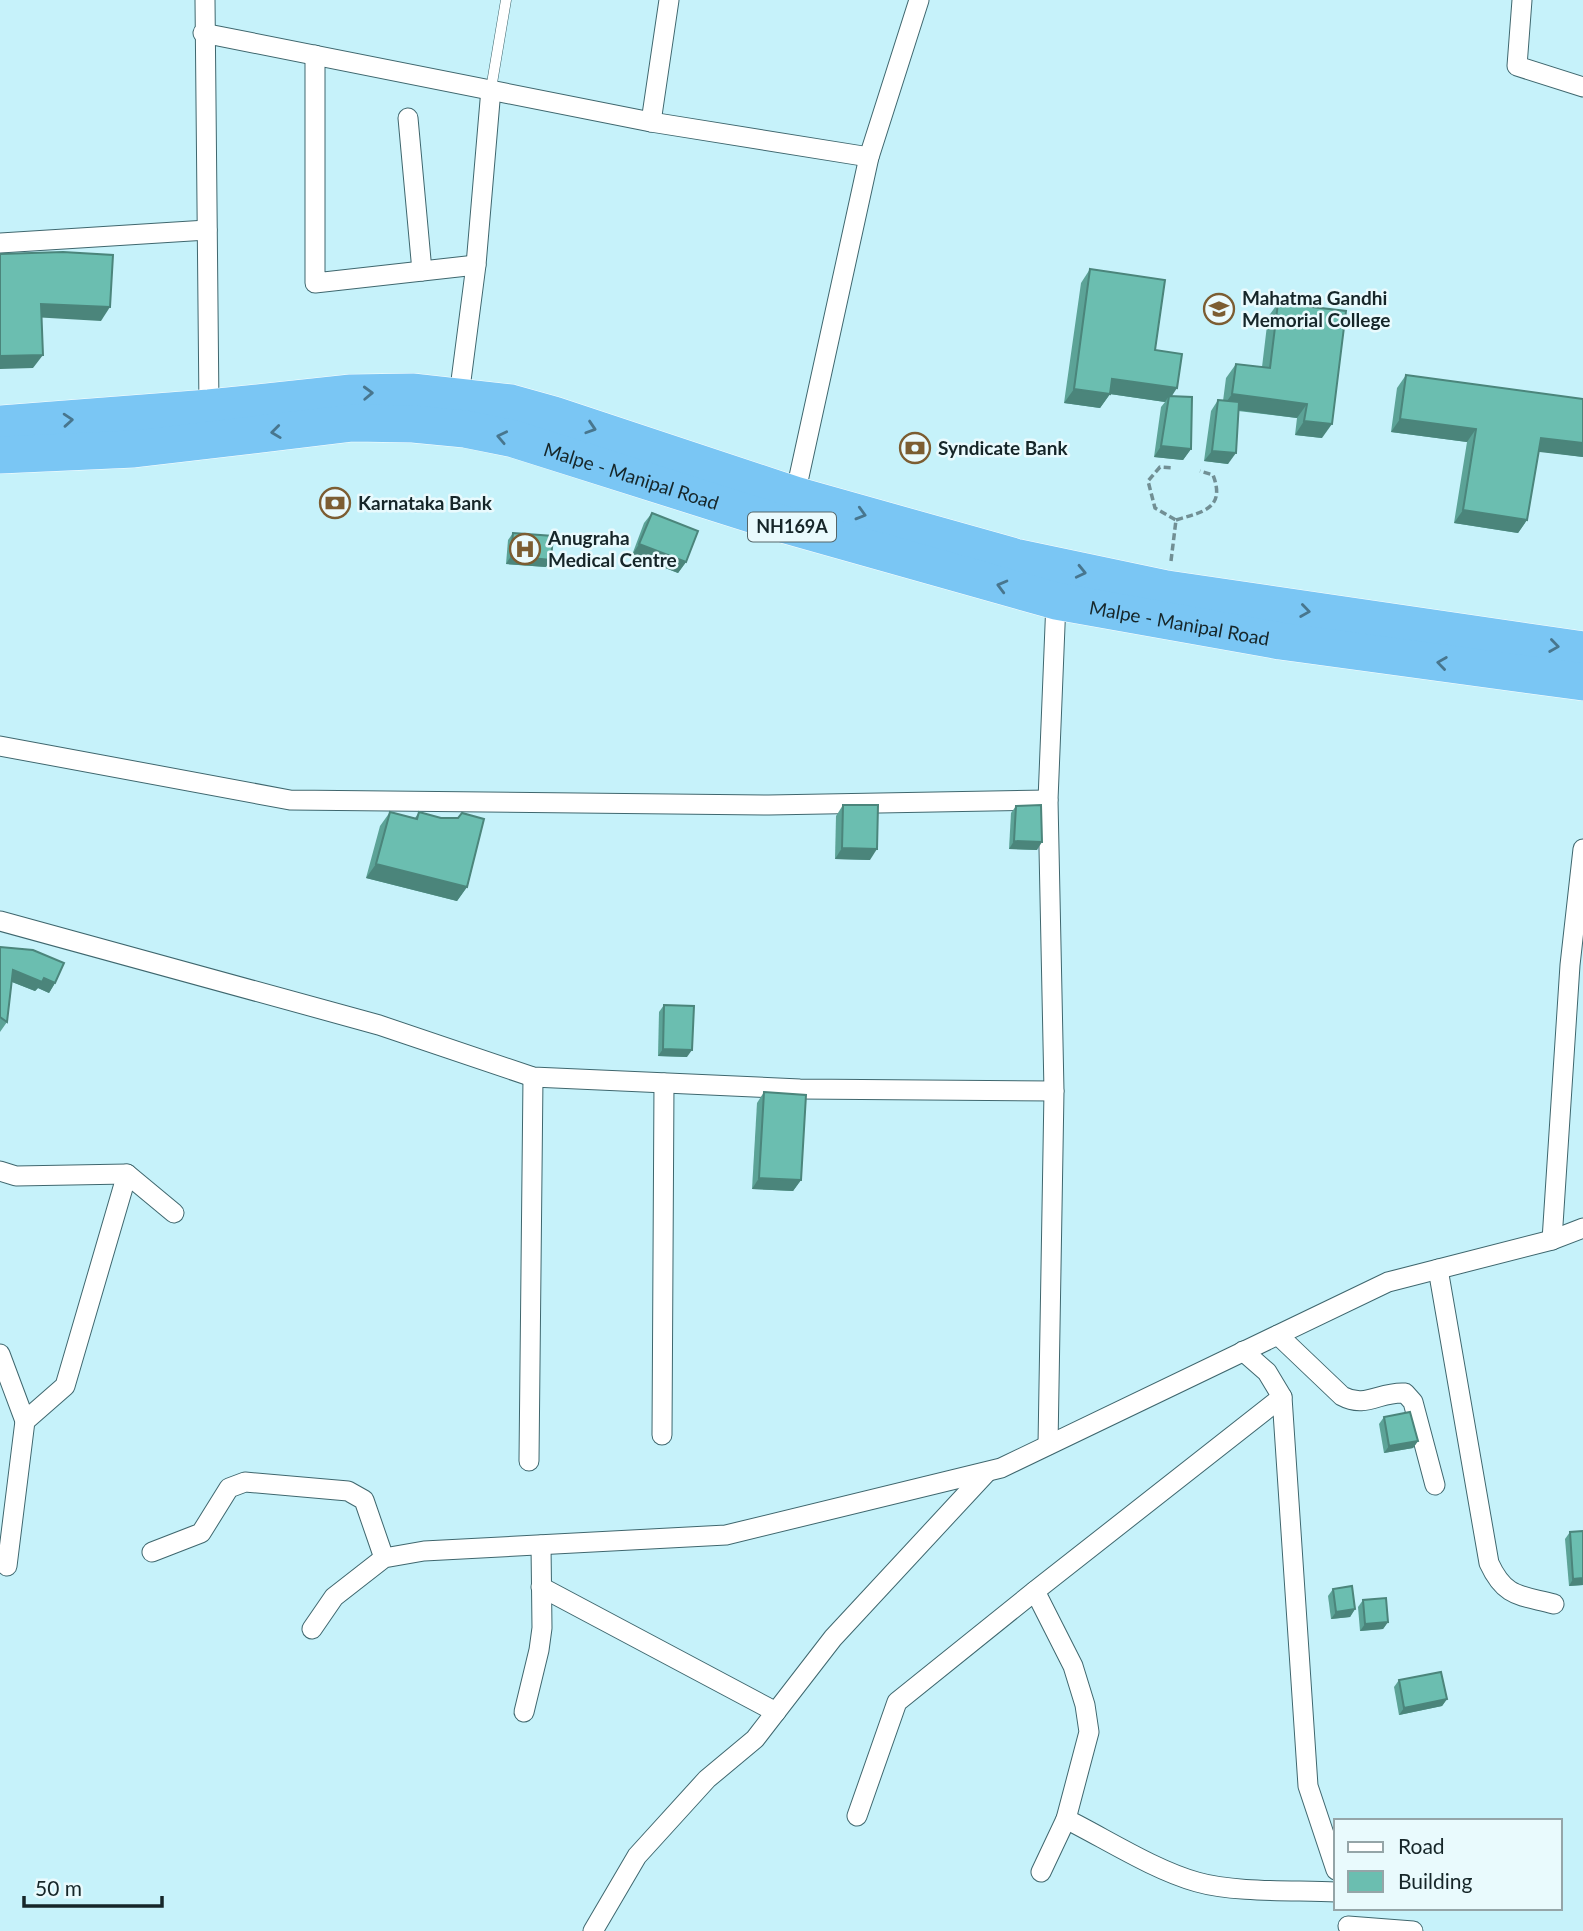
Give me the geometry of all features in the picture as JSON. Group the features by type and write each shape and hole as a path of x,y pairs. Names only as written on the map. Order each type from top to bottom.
{"highway":[{"name":"Malpe - Manipal Road","path":"0,455 133,432 209,408 351,393 412,392 511,403 795,495 1015,557 1503,655 1583,682"},
{"name":"Malpe - Manipal Road","path":"0,424 133,432 353,423 413,424 465,429 538,446 798,529 1056,601 1280,641 1503,655 1583,650"}],"street":[{"path":"205,0 209,408"},
{"path":"651,122 668,0"},
{"path":"795,495 869,157 919,0"},
{"path":"1522,0 1517,66 1583,87"},
{"path":"204,33 651,122 869,157"},
{"path":"315,55 315,284 475,265"},
{"path":"459,396 475,265 491,89"},
{"path":"408,118 422,271"},
{"path":"0,243 207,230"},
{"path":"1048,1445 1054,1091 1048,800 1056,601"},
{"path":"0,746 290,800 769,805 1048,800"},
{"path":"1552,1240 1570,965 1583,849"},
{"path":"0,921 379,1025 533,1077 800,1089 1054,1091"},
{"path":"529,1461 533,1077"},
{"path":"662,1435 664,1083"},
{"path":"0,1171 16,1176 127,1174 174,1213"},
{"path":"25,1421 65,1386 127,1174"},
{"path":"312,1629 334,1597 384,1558 424,1551 726,1535 1001,1468 1388,1282 1552,1240 1583,1228"},
{"path":"1438,1269 1489,1563 1497,1581 1509,1592 1555,1604"},
{"path":"1278,1335 1342,1396 1352,1402 1364,1402 1394,1392 1405,1393 1413,1402 1435,1485"},
{"path":"1243,1351 1268,1372 1282,1397 1308,1786 1334,1864"},
{"path":"0,1354 25,1421 7,1566"},
{"path":"857,1816 897,1702 1282,1397"},
{"path":"593,1931 637,1856 707,1779 755,1739 833,1638 988,1472"},
{"path":"152,1552 201,1533 229,1489 245,1482 348,1491 357,1495 363,1500 384,1558"},
{"path":"524,1712 539,1650 541,1545"},
{"path":"541,1587 776,1712"},
{"path":"1035,1591 1073,1666 1085,1705 1089,1732 1078,1765 1066,1819 1041,1872"},
{"path":"1066,1819 1178,1876 1199,1883 1222,1887 1334,1892"},
{"path":"1347,1922 1413,1931"}],"lane":[{"path":"491,89 506,0"}],"path":[{"path":"1174,468 1160,467 1148,481 1154,509 1176,520 1206,510 1216,502 1218,489 1213,475 1200,471"},
{"path":"1167,589 1176,520"}],"building":[{"path":"63,252 113,255 110,307 41,304 43,355 0,356 0,254"},
{"path":"1090,269 1165,280 1155,350 1182,354 1177,388 1112,379 1110,394 1074,389"},
{"path":"1278,303 1346,311 1332,424 1304,421 1307,404 1232,394 1236,364 1270,368"},
{"path":"1406,375 1583,399 1583,443 1541,438 1527,520 1463,510 1476,429 1400,419"},
{"path":"1169,396 1192,397 1191,449 1161,446"},
{"path":"1218,400 1239,402 1236,453 1212,451"},
{"path":"652,513 698,531 686,562 639,544"},
{"path":"513,533 553,536 551,560 511,556"},
{"path":"843,805 878,805 877,849 842,848"},
{"path":"1041,805 1042,842 1014,841 1016,806"},
{"path":"390,812 417,819 419,812 441,818 458,818 462,813 484,819 467,887 376,864"},
{"path":"0,947 33,950 64,963 55,983 44,978 42,982 13,970 7,1022 0,1017"},
{"path":"664,1005 694,1006 692,1050 663,1049"},
{"path":"764,1092 806,1095 801,1180 759,1178"},
{"path":"1410,1412 1418,1441 1389,1446 1384,1417"},
{"path":"1583,1531 1583,1578 1573,1579 1570,1532"},
{"path":"1352,1586 1355,1609 1336,1612 1333,1589"},
{"path":"1386,1598 1388,1622 1365,1624 1363,1600"},
{"path":"1441,1672 1447,1699 1404,1708 1399,1680"}],"place":[{"name":"Mahatma Gandhi Memorial College","path":"1219,309"},
{"name":"Syndicate Bank","path":"915,448"},
{"name":"Karnataka Bank","path":"335,503"},
{"name":"Anugraha Medical Centre","path":"525,549"}]}
